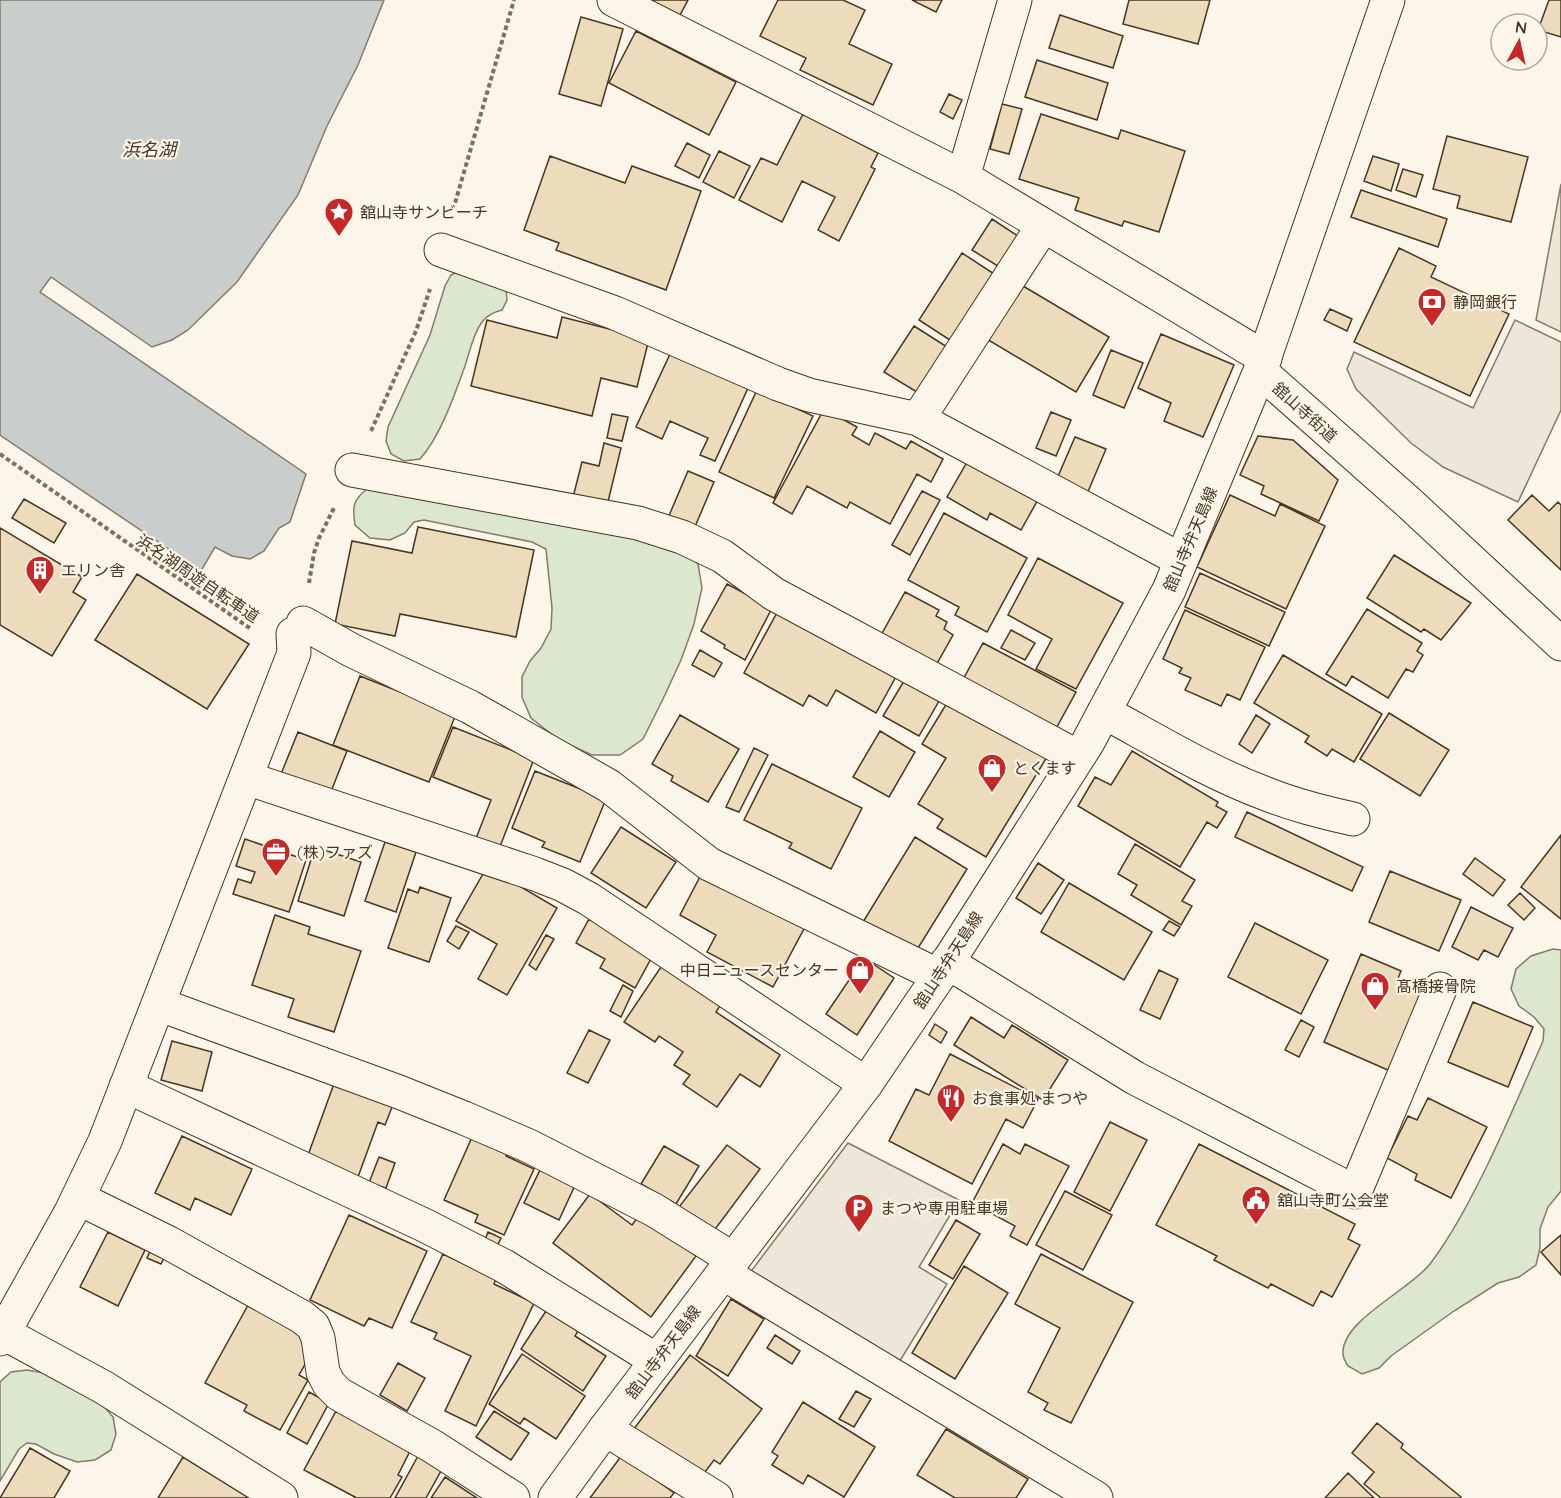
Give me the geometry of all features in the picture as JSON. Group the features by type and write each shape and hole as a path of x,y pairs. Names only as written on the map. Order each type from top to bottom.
{"street":[{"name":"舘山寺街道","path":"614,0 963,177 1262,365 1561,644"},
{"path":"963,177 1015,0"},
{"path":"1262,365 1388,0"},
{"path":"918,419 1043,226"},
{"path":"441,250 615,313 778,384 809,395 918,419 1181,560"},
{"name":"舘山寺弁天島線","path":"555,1498 656,1360 866,1084 943,969 1078,757 1169,590 1262,365"},
{"path":"352,470 638,523 682,537 722,556 774,594 1078,757"},
{"path":"281,1498 103,1387 1,1334 78,1198 105,1141 294,653 298,628 351,650 470,707 609,786 709,864 943,969 1135,1078 1355,1192 1440,989"},
{"path":"1104,712 1221,775 1308,808 1353,819"},
{"path":"246,778 563,885 589,899 866,1084"},
{"path":"158,1004 464,1118 539,1152 654,1210 728,1266 1096,1498"},
{"path":"126,1086 424,1225 504,1266 656,1360"},
{"path":"78,1198 168,1243 302,1317 313,1326 318,1338 323,1372 329,1384 339,1394 432,1446 513,1498"},
{"path":"605,1429 716,1498"}],"path":[{"path":"298,628 319,538 372,428"},
{"name":"浜名湖周遊自転車道","path":"0,454 265,638 280,639 298,628"}],"green space":[{"path":"463,269 506,289 507,300 502,310 488,316 479,327 452,402 427,450 420,459 404,461 391,454 386,441 388,427 430,335 445,286 451,275"},
{"path":"369,487 678,547 698,564 702,588 694,624 681,660 643,739 620,755 592,755 559,740 531,718 522,697 522,677 551,629 552,608 546,549 532,542 424,520 414,522 405,533 390,540 370,538 355,525 354,512 357,499"},
{"path":"1553,949 1561,950 1561,1191 1548,1207 1540,1229 1540,1248 1536,1265 1519,1277 1498,1283 1391,1356 1379,1368 1362,1374 1348,1366 1346,1362 1343,1353 1346,1341 1353,1329 1365,1317 1430,1264 1446,1242 1466,1206 1508,1122 1543,1041 1544,1029 1534,1017 1519,1006 1511,989 1516,969 1531,956"},
{"path":"27,1370 44,1373 102,1404 113,1417 116,1434 111,1450 95,1460 77,1462 54,1454 36,1444 27,1443 19,1449 0,1481 0,1382 11,1372"}],"shaded area":[{"path":"1561,184 1561,332 1536,320"},
{"path":"1515,320 1561,342 1561,410 1518,502 1443,467 1411,443 1356,389 1347,369 1354,352 1473,408"},
{"name":"まつや専用駐車場","path":"848,1143 959,1200 919,1267 947,1284 898,1364 749,1274"}],"water":[{"name":"浜名湖","path":"0,0 384,0 358,65 327,126 298,195 237,282 188,330 172,340 152,347 51,277 40,292 306,474 290,522 279,528 264,551 250,559 232,556 215,547 201,571 0,435"}],"building":[{"path":"650,0 688,0 680,15"},
{"path":"778,0 843,0 865,10 849,44 892,64 873,105 800,70 806,58 760,36"},
{"path":"912,0 942,0 936,12"},
{"path":"1129,0 1210,0 1198,44 1123,24"},
{"path":"1549,0 1561,0 1561,37 1549,33 1549,12 1545,12"},
{"path":"1060,15 1123,36 1113,68 1049,48"},
{"path":"581,17 623,29 601,106 559,94"},
{"path":"636,31 736,82 709,135 609,83"},
{"path":"1037,60 1108,83 1097,120 1025,97"},
{"path":"949,94 962,100 953,119 940,112"},
{"path":"1002,104 1022,109 1009,154 990,149"},
{"path":"803,114 878,153 871,167 875,169 839,241 818,230 835,197 802,181 782,222 739,200 761,158 777,165"},
{"path":"1041,114 1118,139 1121,130 1185,151 1159,232 1124,221 1122,226 1075,210 1079,198 1019,179"},
{"path":"1447,136 1528,157 1511,222 1457,208 1460,196 1433,189"},
{"path":"687,143 710,155 699,178 675,166"},
{"path":"719,151 750,166 734,198 703,182"},
{"path":"550,156 625,183 632,166 701,191 666,290 556,250 559,243 524,230"},
{"path":"1373,156 1399,164 1391,191 1364,181"},
{"path":"1403,169 1423,175 1416,197 1396,190"},
{"path":"1361,190 1447,219 1438,247 1351,217"},
{"path":"992,219 1021,238 1001,268 972,250"},
{"name":"静岡銀行","path":"1399,248 1436,266 1431,277 1509,314 1470,396 1354,342"},
{"path":"962,253 1002,279 959,346 919,320"},
{"path":"1018,283 1109,337 1076,392 985,338"},
{"path":"1330,309 1352,319 1347,331 1324,320"},
{"path":"562,317 649,339 637,387 601,378 592,416 471,386 487,320 557,338"},
{"path":"914,326 955,352 925,397 884,372"},
{"path":"1161,334 1234,365 1203,437 1164,421 1171,403 1138,388"},
{"path":"1111,350 1143,363 1124,408 1093,395"},
{"path":"671,352 748,388 715,461 700,455 708,438 670,421 662,439 636,427"},
{"path":"757,390 813,416 774,498 719,472"},
{"path":"824,409 857,427 852,435 869,445 875,433 906,449 911,441 943,459 931,482 917,474 890,524 850,502 847,508 807,486 792,514 773,503"},
{"path":"1051,412 1071,420 1056,456 1036,448"},
{"path":"612,414 628,417 622,441 607,438"},
{"path":"1258,436 1293,440 1338,480 1319,521 1261,494 1264,486 1240,475"},
{"path":"1075,437 1106,449 1087,494 1056,481"},
{"path":"604,443 621,448 606,510 572,501 582,462 599,466"},
{"path":"970,457 1040,496 1021,530 990,513 987,520 947,497"},
{"path":"688,471 714,482 694,529 668,518"},
{"path":"922,491 940,500 910,555 892,545"},
{"path":"1230,495 1275,516 1280,504 1325,526 1286,609 1197,567"},
{"path":"1532,495 1549,511 1558,502 1561,505 1561,570 1508,520"},
{"path":"24,499 66,523 54,543 12,518"},
{"path":"944,513 1027,558 987,632 955,615 959,607 908,580"},
{"path":"418,527 534,550 516,637 400,614 395,636 335,624 352,541 412,553"},
{"name":"エリン舎","path":"0,528 82,577 73,592 86,600 52,656 0,625"},
{"path":"1394,555 1471,603 1441,640 1424,629 1421,632 1367,598"},
{"path":"1038,558 1123,603 1076,689 1036,669 1052,639 1008,615"},
{"path":"1200,573 1285,612 1269,646 1185,607"},
{"path":"137,574 249,644 207,709 95,640"},
{"path":"727,584 772,608 745,660 701,631"},
{"path":"905,592 939,610 936,616 947,622 944,629 953,635 935,667 880,637"},
{"path":"779,609 899,671 876,713 836,690 827,706 809,695 803,706 744,673"},
{"path":"1367,609 1422,643 1417,651 1423,655 1413,672 1406,669 1388,698 1352,676 1346,686 1326,674"},
{"path":"1185,610 1265,647 1240,700 1227,694 1221,706 1185,690 1191,678 1179,673 1182,668 1163,659"},
{"path":"1011,630 1035,643 1025,660 1001,648"},
{"path":"983,643 1076,692 1053,734 960,685"},
{"path":"700,650 722,663 714,677 692,665"},
{"path":"1283,655 1382,714 1354,762 1332,749 1327,756 1305,742 1309,736 1254,703"},
{"path":"360,676 456,714 429,782 333,745"},
{"path":"904,681 939,701 919,736 883,716"},
{"path":"950,698 1047,757 986,857 937,828 943,819 918,804 946,758 922,744"},
{"path":"1389,713 1449,750 1420,796 1360,759"},
{"path":"680,715 739,749 708,802 671,781 673,776 652,764"},
{"path":"1256,715 1270,724 1252,753 1239,744"},
{"path":"453,727 534,759 499,849 475,841 491,800 433,777"},
{"path":"880,731 915,752 889,797 853,777"},
{"path":"298,732 347,751 330,794 281,774"},
{"path":"754,748 768,755 739,812 726,807"},
{"path":"1132,751 1218,802 1216,806 1227,812 1217,828 1207,822 1180,867 1078,806 1095,777 1111,785"},
{"path":"772,764 862,808 831,869 789,848 792,843 744,820"},
{"path":"535,771 606,799 580,862 542,847 545,842 512,828"},
{"path":"1247,812 1363,867 1352,891 1235,837"},
{"path":"621,827 676,862 646,908 591,873"},
{"path":"1561,835 1561,919 1521,887"},
{"path":"915,837 967,869 915,953 863,922"},
{"path":"245,839 306,860 289,912 233,894 238,879 251,883 255,872 236,866"},
{"path":"385,842 416,852 396,912 365,901"},
{"path":"1135,844 1195,880 1182,901 1192,906 1181,925 1131,895 1137,885 1118,874"},
{"path":"315,847 361,862 344,916 298,901"},
{"path":"1475,858 1505,880 1493,896 1463,874"},
{"path":"1038,863 1064,880 1041,914 1016,898"},
{"path":"487,867 557,908 507,995 478,979 497,944 456,921"},
{"path":"703,871 806,925 773,987 707,952 716,935 680,915"},
{"path":"1390,871 1461,900 1439,951 1369,922"},
{"path":"1069,883 1152,932 1124,980 1041,932"},
{"path":"420,887 451,898 429,962 388,948 408,889 418,893"},
{"path":"1520,893 1535,908 1524,920 1508,905"},
{"path":"1471,907 1513,928 1498,957 1484,950 1478,960 1452,947"},
{"path":"275,915 310,927 308,934 361,951 334,1032 288,1017 294,999 252,985"},
{"path":"589,919 653,955 635,988 600,968 605,959 576,943"},
{"path":"1169,921 1180,927 1174,936 1163,930"},
{"path":"1255,923 1328,960 1301,1014 1228,977"},
{"path":"456,926 469,932 459,949 447,941"},
{"path":"546,935 554,939 536,970 529,965"},
{"path":"1361,954 1401,971 1397,981 1423,992 1390,1071 1324,1042"},
{"name":"中日ニュースセンター","path":"864,958 894,978 857,1035 826,1014"},
{"path":"663,964 721,1004 716,1012 780,1055 760,1087 740,1074 717,1107 683,1084 690,1075 674,1065 683,1052 659,1036 655,1042 624,1022"},
{"path":"1159,970 1178,979 1160,1019 1140,1010"},
{"path":"623,985 633,991 621,1017 610,1011"},
{"path":"1473,1002 1533,1027 1508,1087 1448,1062"},
{"path":"971,1017 1004,1038 1012,1025 1068,1060 1043,1100 954,1045"},
{"path":"1301,1020 1314,1027 1299,1057 1285,1050"},
{"path":"935,1024 947,1032 941,1043 929,1035"},
{"path":"589,1030 610,1040 588,1083 567,1073"},
{"path":"172,1041 212,1052 202,1091 161,1080"},
{"name":"お食事処 まつや","path":"950,1054 1038,1099 1023,1128 1006,1119 972,1184 889,1141 916,1089 929,1095"},
{"path":"335,1081 394,1102 385,1125 378,1122 358,1177 307,1158"},
{"path":"1428,1098 1487,1127 1451,1198 1415,1180 1417,1174 1387,1158 1408,1116 1417,1120"},
{"path":"1110,1122 1147,1140 1110,1211 1074,1192"},
{"path":"473,1135 509,1151 506,1156 534,1169 504,1235 475,1222 478,1215 444,1200"},
{"path":"182,1136 252,1169 231,1215 195,1198 190,1210 155,1193"},
{"path":"1003,1144 1020,1154 1025,1144 1069,1166 1027,1245 1010,1236 1015,1226 972,1203"},
{"name":"舘山寺町公会堂","path":"1199,1144 1355,1224 1348,1239 1360,1245 1332,1297 1321,1291 1313,1306 1271,1284 1268,1288 1214,1260 1217,1256 1156,1225"},
{"path":"727,1145 760,1169 713,1232 679,1207"},
{"path":"664,1146 699,1166 676,1204 641,1184"},
{"path":"379,1157 395,1163 386,1188 369,1183"},
{"path":"542,1166 576,1183 559,1220 524,1203"},
{"path":"1065,1191 1112,1215 1083,1270 1036,1245"},
{"path":"590,1194 632,1225 640,1214 696,1256 651,1317 553,1243"},
{"path":"349,1215 427,1251 392,1328 369,1318 364,1326 310,1300"},
{"path":"956,1220 980,1234 953,1279 929,1265"},
{"path":"108,1232 145,1250 118,1306 80,1287"},
{"path":"488,1232 501,1238 495,1250 483,1245"},
{"path":"1561,1235 1561,1275 1541,1252"},
{"path":"151,1249 165,1256 161,1264 147,1258"},
{"path":"443,1254 496,1279 494,1284 534,1303 476,1426 445,1411 471,1356 434,1339 437,1333 411,1322"},
{"path":"1041,1254 1133,1302 1071,1423 1044,1410 1048,1403 1028,1392 1060,1328 1015,1304"},
{"path":"964,1266 1008,1293 955,1379 912,1353"},
{"path":"252,1298 308,1336 311,1354 299,1375 308,1380 280,1430 244,1411 247,1405 205,1383"},
{"path":"731,1299 764,1319 728,1376 696,1356"},
{"path":"546,1311 578,1331 575,1336 606,1356 583,1391 521,1349"},
{"path":"775,1335 800,1351 792,1364 767,1348"},
{"path":"522,1354 585,1396 556,1439 524,1418 520,1424 489,1404"},
{"path":"690,1355 762,1409 720,1464 714,1460 699,1480 633,1430"},
{"path":"398,1363 425,1378 407,1411 380,1395"},
{"path":"856,1391 871,1399 854,1427 839,1419"},
{"path":"309,1392 329,1403 307,1444 287,1433"},
{"path":"803,1402 875,1447 844,1497 808,1475 803,1484 772,1465 778,1456 772,1452"},
{"path":"336,1411 410,1451 398,1475 402,1477 390,1498 354,1498 304,1470"},
{"path":"494,1411 529,1433 511,1460 476,1437"},
{"path":"1377,1423 1403,1444 1401,1448 1461,1497 1381,1498 1364,1484 1374,1472 1352,1453"},
{"path":"946,1429 1028,1479 1016,1498 955,1498 917,1475"},
{"path":"30,1448 70,1471 54,1498 0,1498"},
{"path":"622,1455 674,1493 670,1498 590,1498"},
{"path":"418,1456 442,1469 426,1498 395,1498"},
{"path":"183,1457 249,1498 158,1498"},
{"path":"1348,1473 1374,1498 1325,1498"},
{"path":"445,1477 477,1498 431,1498"}],"place":[{"name":"舘山寺サンビーチ","path":"339,238"},
{"name":"静岡銀行","path":"1432,328"},
{"name":"エリン舎","path":"40,596"},
{"name":"とくます","path":"992,794"},
{"name":"(株)ファズ","path":"276,878"},
{"name":"中日ニュースセンター","path":"860,996"},
{"name":"髙橋接骨院","path":"1375,1012"},
{"name":"お食事処 まつや","path":"951,1124"},
{"name":"舘山寺町公会堂","path":"1256,1226"},
{"name":"まつや専用駐車場","path":"859,1234"}]}
